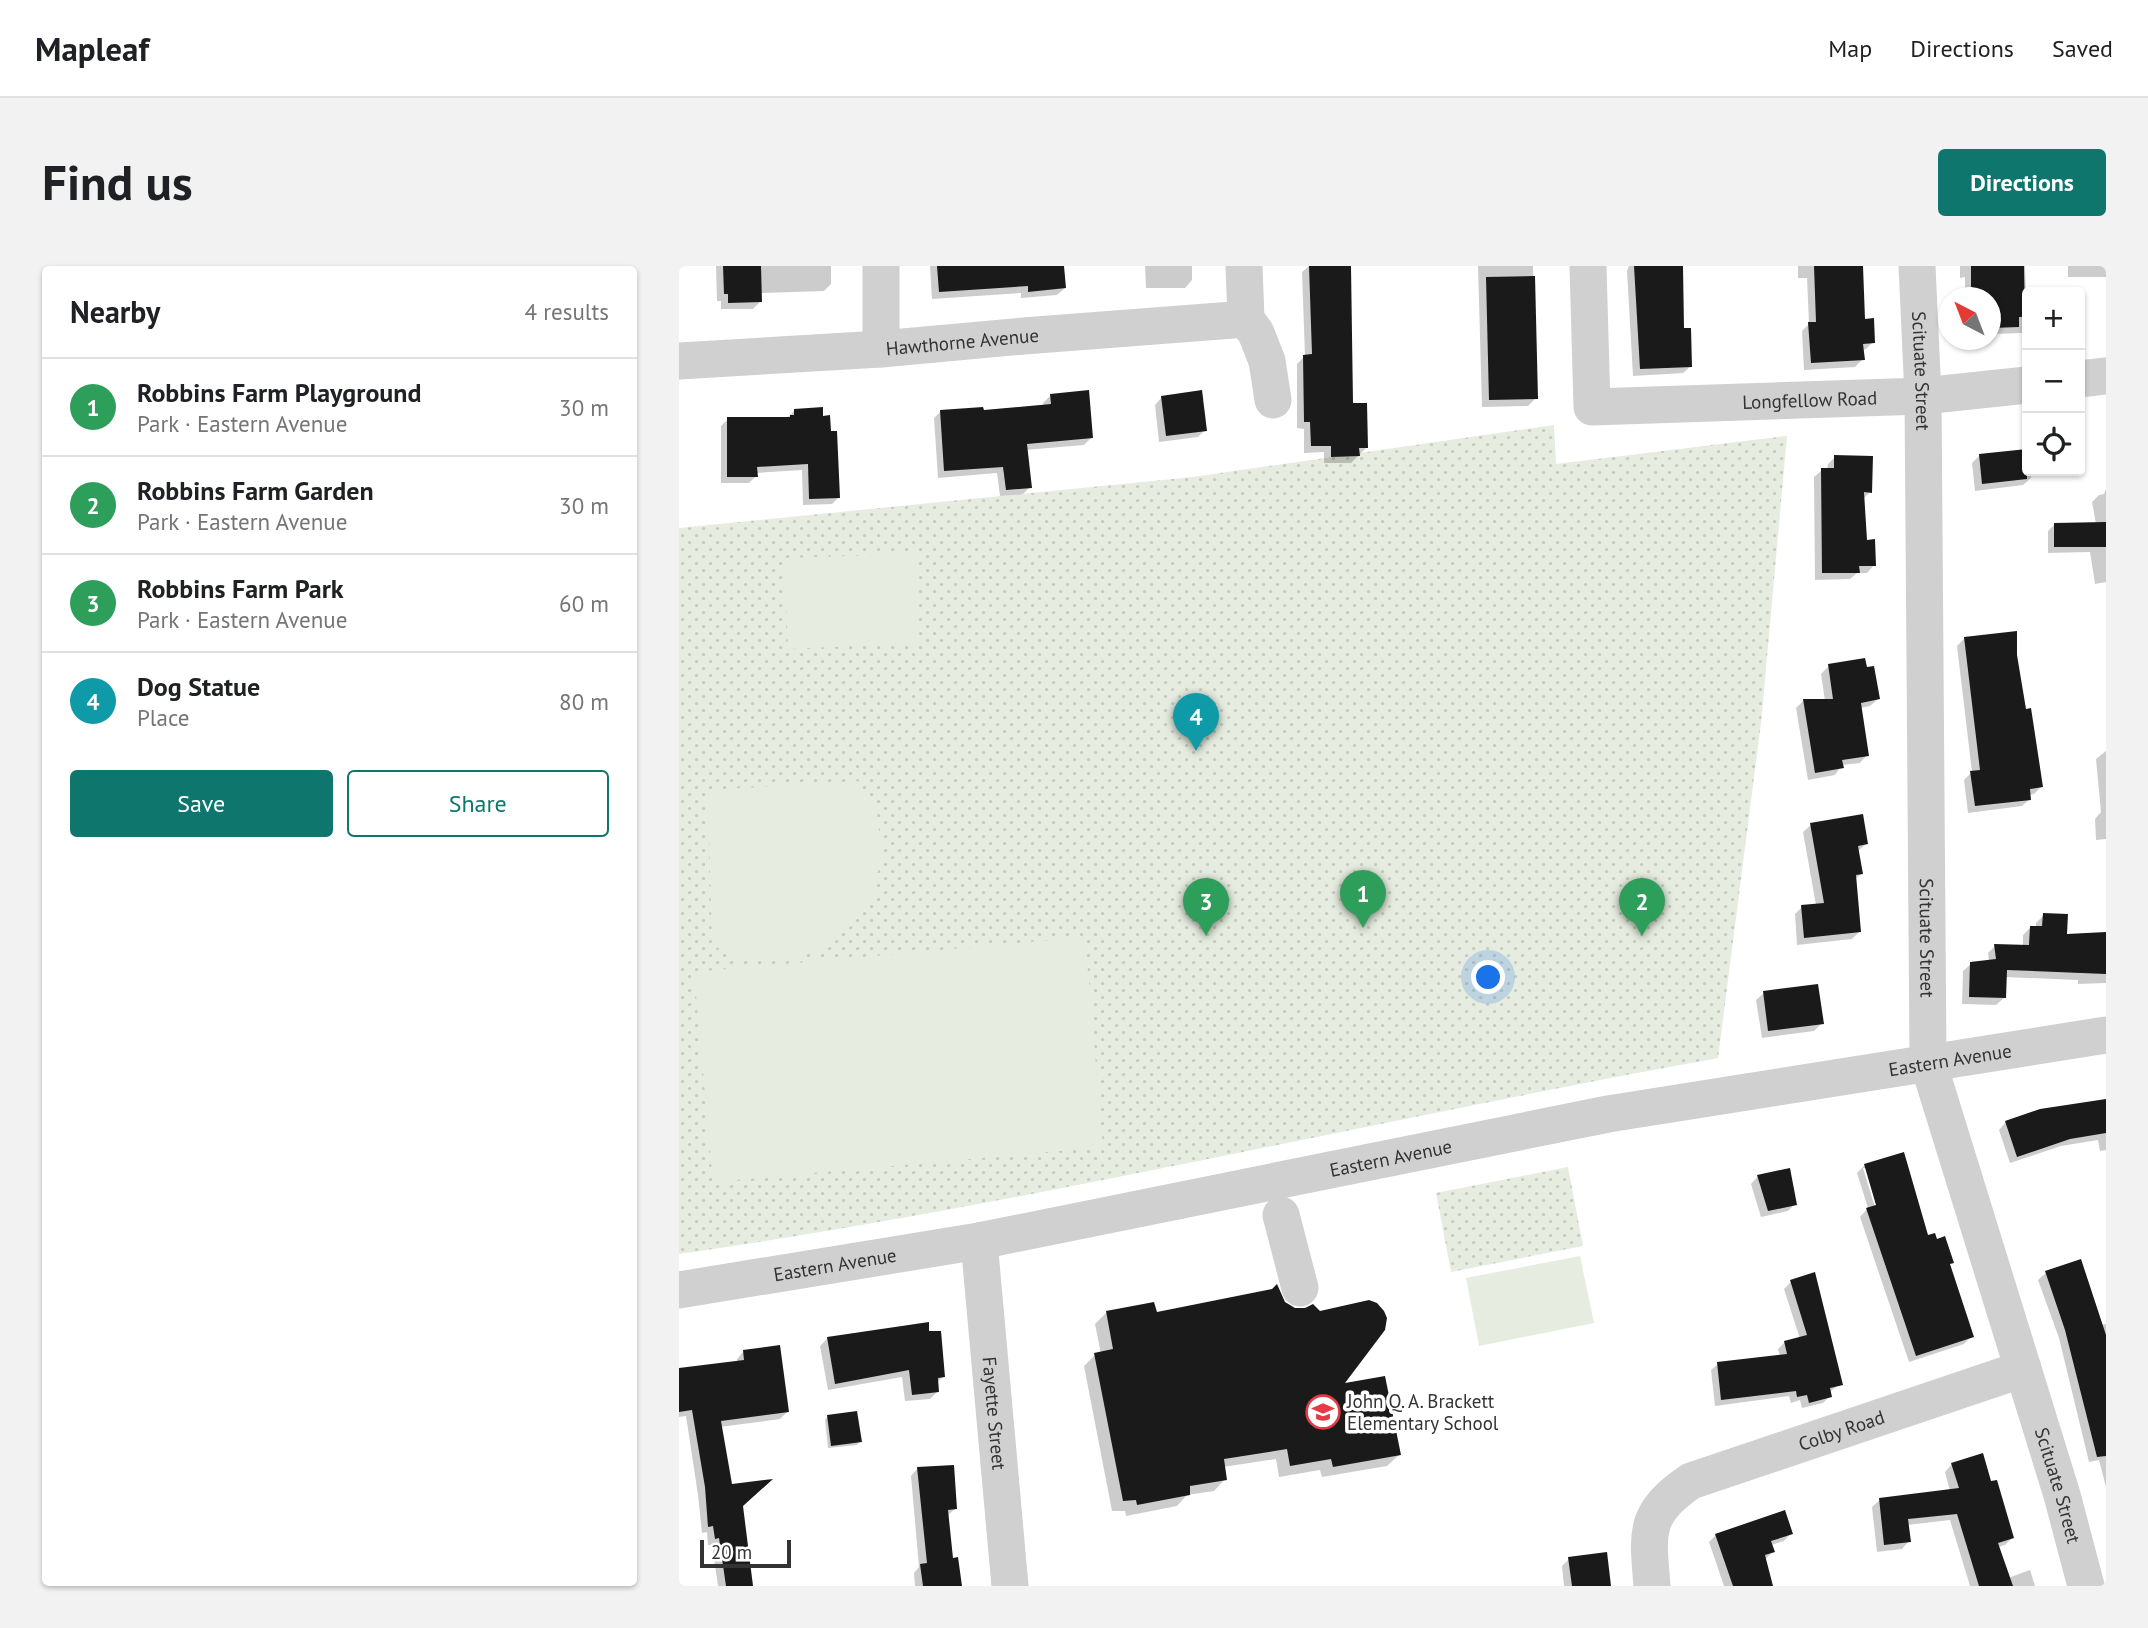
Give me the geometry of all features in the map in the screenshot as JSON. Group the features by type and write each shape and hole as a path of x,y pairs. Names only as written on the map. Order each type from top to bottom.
{"street":[{"path":"881,266 881,349"},
{"path":"1244,266 1246,320 1256,333 1266,360 1273,400"},
{"name":"Longfellow Road","path":"1588,266 1592,407 1923,396 2022,386"},
{"name":"Scituate Street","path":"1917,266 1923,396 1928,1062 2061,1495 2086,1586"},
{"name":"Hawthorne Avenue","path":"679,361 881,349 1246,320"},
{"path":"2085,378 2106,376"},
{"name":"Eastern Avenue","path":"679,1290 979,1241 1608,1114 2106,1035"},
{"path":"1282,1216 1300,1288"},
{"name":"Fayette Street","path":"979,1241 1010,1586"},
{"name":"Colby Road","path":"1652,1586 1649,1533 1654,1518 1682,1487 1702,1476 2023,1369"}],"shaded area":[{"path":"1554,425 1556,464 1787,436 1761,723 1718,1058 1070,1187 810,1234 679,1254 679,528 1193,477"},
{"path":"915,554 917,643 788,649 784,558"},
{"path":"858,781 877,814 882,853 873,894 851,926 817,951 780,961 741,959 712,945 708,790"},
{"path":"1085,937 1103,1147 713,1182 694,972"},
{"path":"1568,1167 1583,1246 1451,1272 1436,1193"},
{"path":"1580,1256 1594,1323 1479,1346 1466,1278"}],"building":[{"path":"723,266 761,266 762,302 728,303 728,294 724,294"},
{"path":"937,266 1064,266 1066,288 1028,292 1028,286 939,292"},
{"path":"1309,266 1351,266 1353,403 1367,403 1368,448 1359,448 1360,456 1331,457 1331,446 1311,446 1310,422 1304,422 1303,355 1312,354"},
{"path":"1634,266 1683,266 1684,328 1691,328 1692,367 1640,369"},
{"path":"1814,266 1863,266 1865,319 1874,318 1875,343 1863,344 1865,360 1811,363 1808,322 1816,322"},
{"path":"1971,266 2024,266 2022,317 2019,317 2019,327 2001,328 2001,287 1971,287"},
{"path":"1535,276 1538,399 1489,400 1486,277"},
{"path":"1089,390 1093,438 1027,444 1032,488 1006,490 1003,467 944,471 940,410 983,407 984,410 1051,404 1050,394"},
{"path":"1202,390 1207,431 1166,436 1161,396"},
{"path":"823,407 823,416 830,415 831,431 837,431 840,498 809,499 808,464 757,467 758,477 727,477 727,417 790,417 794,415 794,409"},
{"path":"2022,450 2022,476 2027,476 2027,479 1982,484 1979,454"},
{"path":"1834,455 1873,456 1872,493 1864,492 1867,540 1875,539 1876,566 1859,566 1860,573 1822,573 1821,468 1834,468"},
{"path":"2106,522 2106,547 2054,547 2054,523"},
{"path":"2017,631 2017,655 2026,709 2031,708 2043,787 2030,789 2031,800 1975,806 1970,771 1980,770 1964,637"},
{"path":"1865,658 1867,667 1874,666 1880,699 1861,703 1869,756 1842,760 1844,768 1815,773 1803,699 1833,699 1828,664"},
{"path":"1863,814 1868,844 1858,846 1863,874 1856,875 1861,932 1804,938 1801,905 1824,903 1810,823"},
{"path":"2043,913 2068,914 2067,934 2106,932 2106,974 2007,970 2006,998 1969,997 1970,962 1996,959 1994,944 2029,945 2030,926 2042,926"},
{"path":"1818,984 1824,1024 1768,1031 1763,991"},
{"path":"2106,1099 2106,1133 2070,1139 2017,1157 2005,1121 2040,1109"},
{"path":"1904,1152 1928,1235 1935,1233 1937,1239 1945,1236 1954,1263 1950,1264 1974,1337 1916,1356 1866,1208 1876,1205 1864,1164"},
{"path":"1790,1168 1797,1205 1768,1211 1757,1175"},
{"path":"2081,1259 2106,1335 2106,1456 2097,1457 2065,1330 2045,1271"},
{"path":"1815,1272 1843,1385 1830,1388 1832,1397 1809,1403 1807,1395 1797,1397 1796,1391 1721,1400 1717,1362 1787,1354 1784,1341 1807,1335 1790,1280"},
{"path":"1277,1284 1285,1302 1295,1308 1305,1308 1313,1304 1320,1311 1369,1300 1377,1303 1384,1311 1387,1318 1385,1330 1345,1383 1385,1376 1401,1455 1333,1467 1331,1459 1290,1466 1287,1449 1224,1459 1227,1480 1190,1486 1190,1495 1137,1505 1136,1500 1123,1501 1094,1353 1113,1349 1106,1311 1154,1302 1157,1312 1272,1289"},
{"path":"929,1322 929,1331 941,1331 945,1377 938,1378 939,1392 912,1395 909,1370 835,1384 827,1337"},
{"path":"780,1345 789,1412 721,1421 732,1484 773,1479 743,1506 753,1586 726,1586 719,1538 715,1539 713,1526 708,1527 705,1487 692,1410 679,1412 679,1368 744,1360 743,1350"},
{"path":"857,1411 862,1442 831,1446 827,1415"},
{"path":"1983,1453 1991,1481 1997,1480 2014,1538 1998,1543 2013,1586 1979,1586 1957,1514 1908,1519 1911,1542 1884,1545 1879,1498 1959,1488 1951,1463"},
{"path":"954,1465 957,1509 948,1510 953,1558 958,1557 962,1586 923,1586 920,1564 927,1563 917,1467"},
{"path":"1785,1510 1793,1534 1771,1541 1775,1552 1765,1555 1773,1586 1733,1586 1715,1534"},
{"path":"1607,1552 1611,1586 1572,1586 1568,1557"}],"place":[{"name":"Dog Statue","path":"1196,751"},
{"name":"Robbins Farm Playground","path":"1363,928"},
{"name":"Robbins Farm Park","path":"1206,936"},
{"name":"Robbins Farm Garden","path":"1642,936"},
{"name":"John Q. A. Brackett Elementary School","path":"1323,1412"}]}
